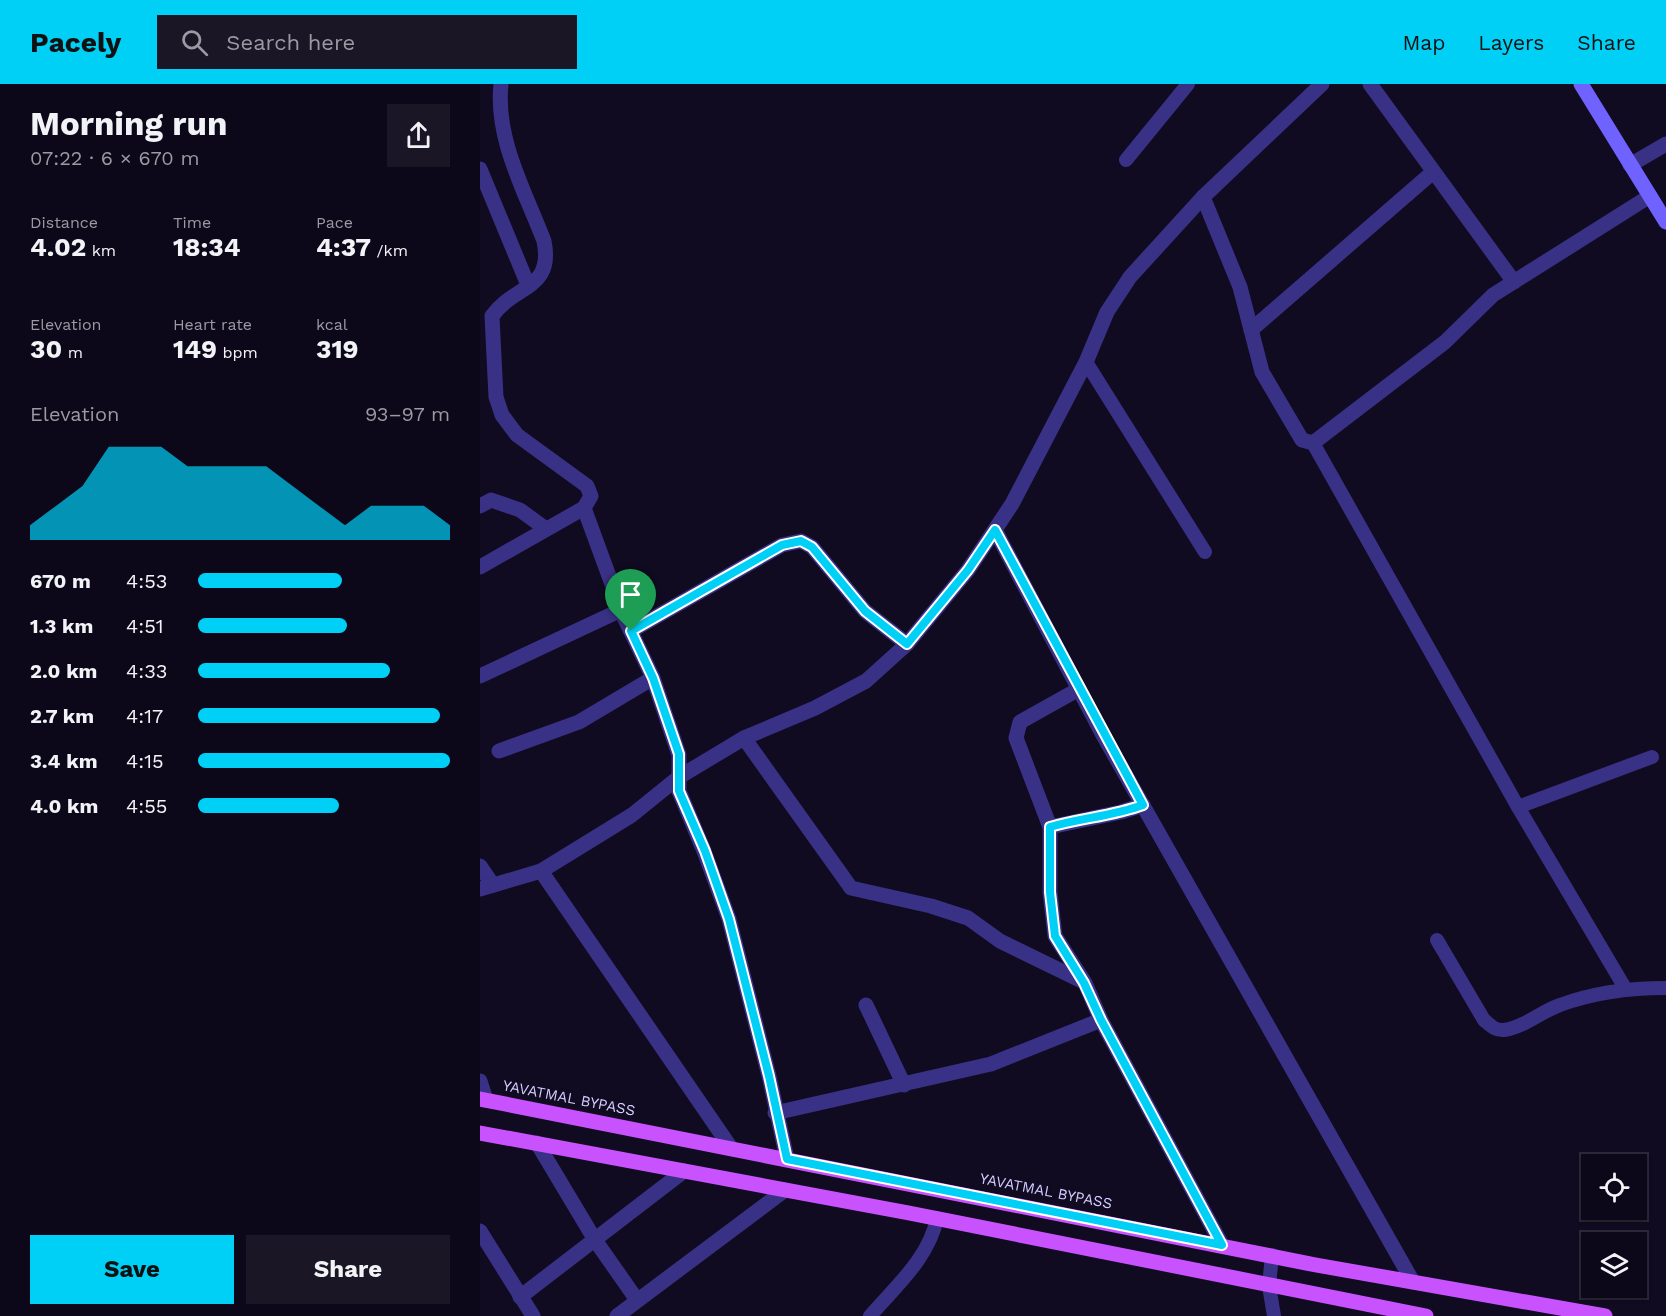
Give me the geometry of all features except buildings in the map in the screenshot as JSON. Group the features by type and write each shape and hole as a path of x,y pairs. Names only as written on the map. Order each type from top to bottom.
{"main road":[{"name":"YAVATMAL BYPASS","path":"483,1099 1272,1255 1605,1316"},
{"path":"480,1133 937,1218 1426,1316"}],"street":[{"path":"480,567 584,508 591,496 587,486 517,435 502,415 496,397 492,316 528,285 541,277 548,258 544,241 502,132 499,105 501,84"},
{"path":"480,866 486,887 541,871 632,815 679,777 744,738 815,708 866,681 907,644 968,570 1012,504 1086,362 1107,312 1130,277 1203,196 1322,84"},
{"path":"1370,84 1514,282"},
{"path":"1581,84 1666,222"},
{"path":"1630,165 1666,144"},
{"path":"480,169 528,285"},
{"path":"1251,330 1433,172"},
{"path":"1203,196 1240,287 1262,372 1302,440 1312,443 1445,342 1493,296 1650,196"},
{"path":"480,506 491,500 520,510 546,529"},
{"path":"584,508 621,610 653,678 679,754 679,791 705,851 729,919 769,1076 775,1113 787,1159"},
{"path":"995,530 1143,805 1413,1282"},
{"path":"631,631 782,545 801,541 812,547 865,611 907,644"},
{"path":"480,676 621,610"},
{"path":"499,751 579,722 653,678"},
{"path":"1079,689 1020,722 1016,738 1050,827 1050,892 1055,936 1084,983 1101,1020 1222,1245"},
{"path":"744,738 851,888 931,906 968,918 1000,941 1084,983"},
{"path":"1050,827 1081,819 1121,813 1143,805"},
{"path":"541,871 731,1148"},
{"path":"866,1005 904,1085"},
{"path":"775,1113 991,1064 1101,1020"},
{"path":"480,1081 483,1099"},
{"path":"537,1143 595,1240 637,1300"},
{"path":"520,1297 684,1170"},
{"path":"617,1316 785,1190"},
{"path":"480,1231 534,1316"}],"lane":[{"path":"1126,160 1188,84"},
{"path":"1086,362 1205,552"},
{"path":"1312,443 1518,807 1625,988"},
{"path":"1518,807 1652,757"},
{"path":"1437,940 1484,1020 1496,1030 1516,1026 1559,1005 1625,988 1666,988"},
{"path":"870,1316 919,1260 930,1243 937,1218"},
{"path":"1272,1255 1269,1286 1274,1316"}],"route":[{"path":"995,530 1103,735 1143,805 1121,813 1081,819 1050,827 1050,892 1055,936 1084,983 1101,1020 1152,1111 1222,1245 787,1159 775,1113 769,1076 729,919 705,851 679,791 679,754 653,678 631,631 782,545 792,541 801,541 812,547 865,611 907,644 968,570 995,530"}]}
